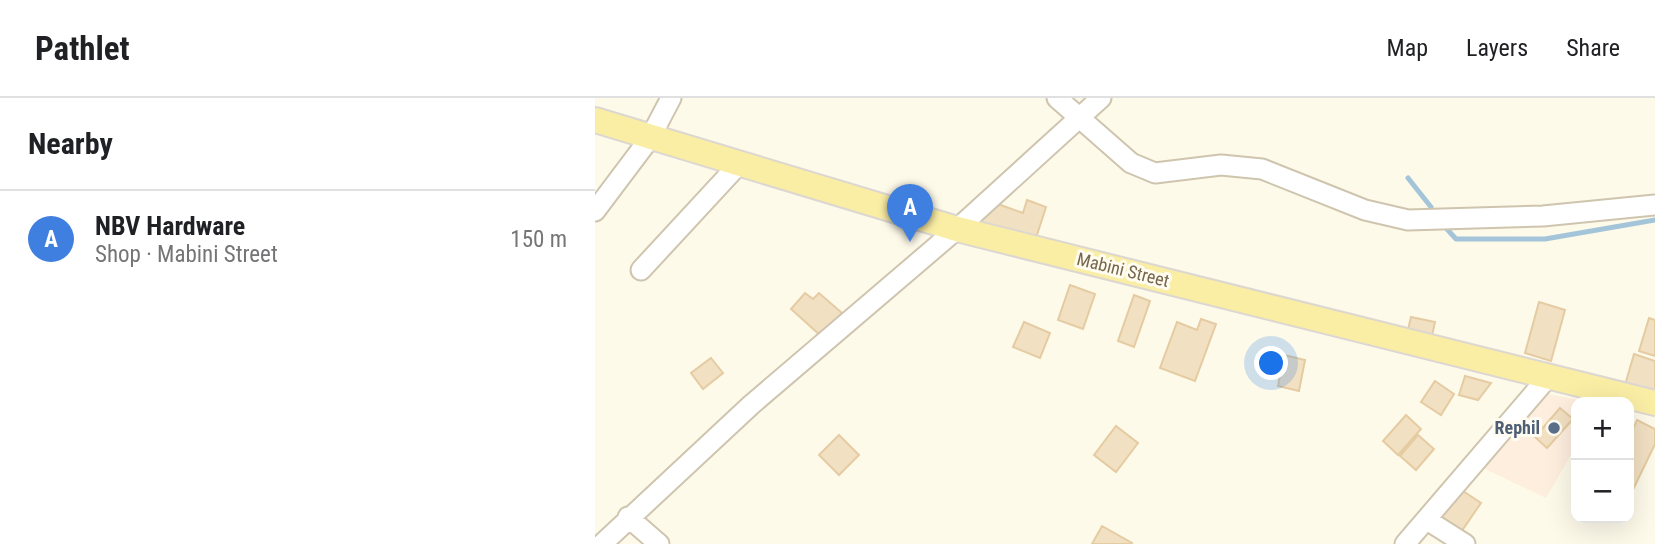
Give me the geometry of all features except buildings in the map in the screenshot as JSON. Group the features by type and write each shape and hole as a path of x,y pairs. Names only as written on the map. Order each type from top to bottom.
{"main road":[{"name":"Mabini Street","path":"595,120 957,229 1655,403"}],"street":[{"path":"595,211 650,138 671,98"},
{"path":"1057,98 1077,119 1131,163 1155,173 1221,165 1262,169 1365,210 1408,220 1543,215 1655,205"},
{"path":"602,544 751,405 957,229 1101,98"},
{"path":"641,270 740,163"},
{"path":"1405,544 1549,376"},
{"path":"628,517 659,544"},
{"path":"1427,520 1465,544"}],"shaded area":[{"path":"1543,393 1571,398 1571,455 1546,498 1483,468"}],"waterway":[{"path":"1408,178 1431,207"},
{"path":"1446,228 1456,239 1545,239 1655,220"}],"place":[{"name":"NBV Hardware","path":"910,242"},
{"name":"Rephil","path":"1554,428"}]}
